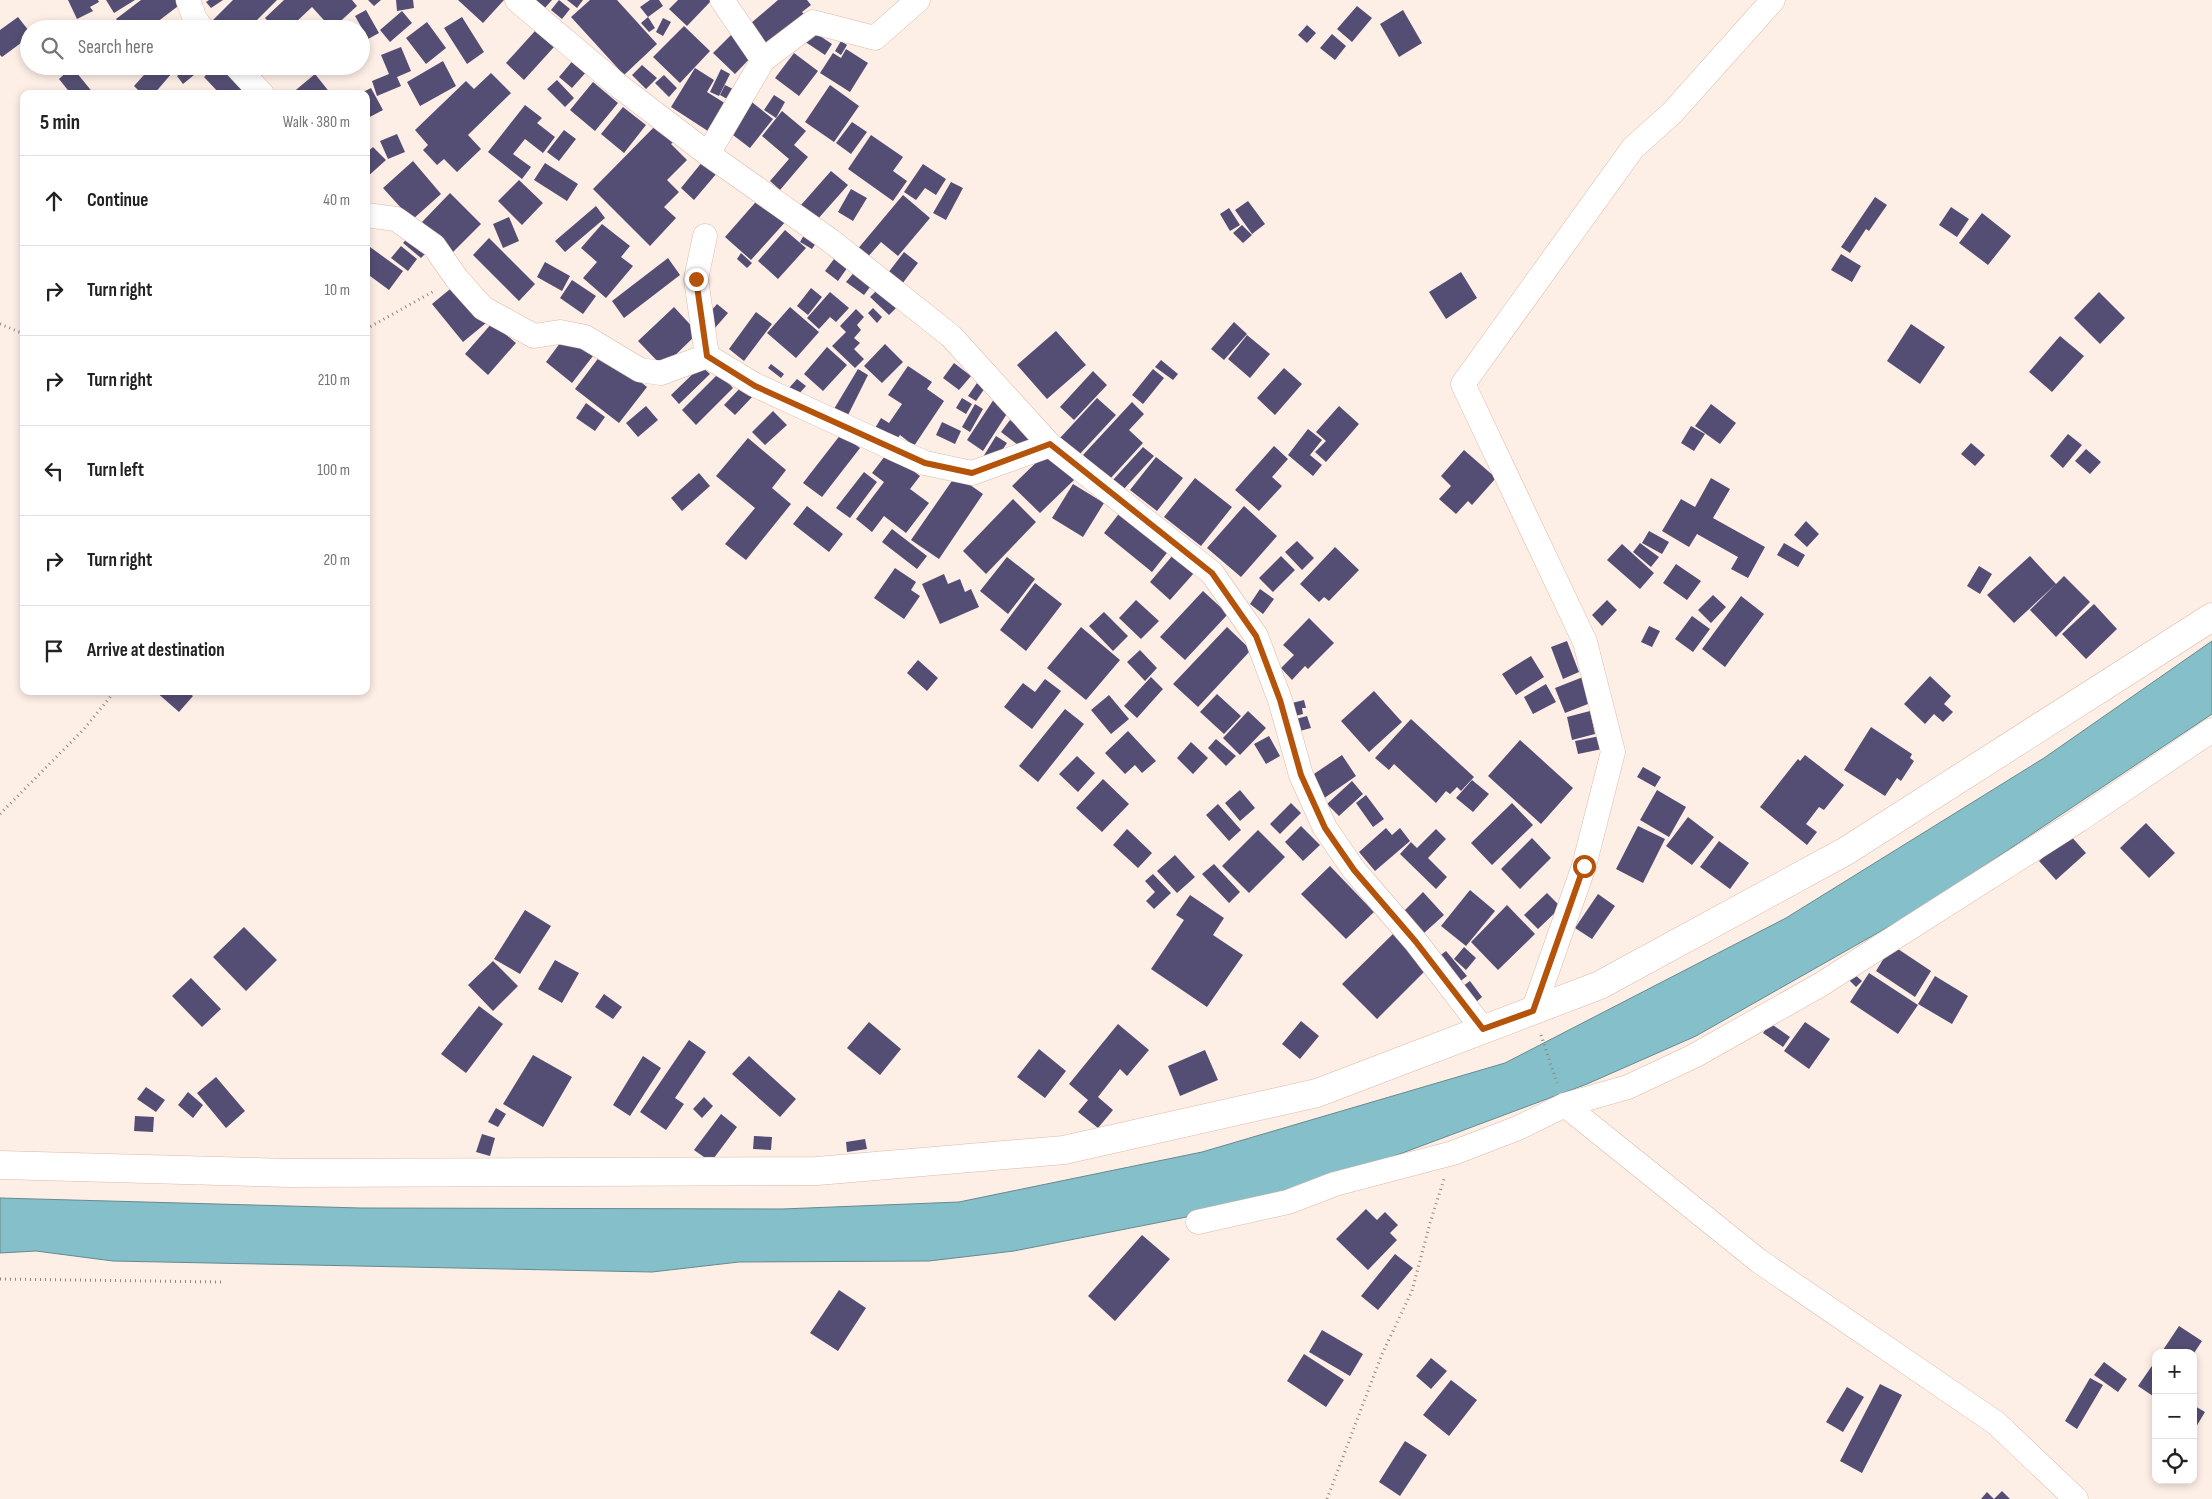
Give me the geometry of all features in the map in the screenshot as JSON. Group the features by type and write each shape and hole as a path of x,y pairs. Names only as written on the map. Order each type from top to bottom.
{"main road":[{"path":"0,1165 289,1173 817,1171 1064,1150 1317,1093 1600,985 1846,851 2212,618"}],"street":[{"path":"188,0 195,20"},
{"path":"517,0 619,86 708,154 831,241 951,336 1050,444 1212,573 1256,636 1280,700 1301,775 1325,828 1354,870 1416,942 1483,1029"},
{"path":"722,0 763,60"},
{"path":"708,154 763,60 813,22 876,38 918,0"},
{"path":"1533,1011 1584,866 1614,752 1584,642 1463,384 1633,148 1672,113 1774,0"},
{"path":"244,75 258,90"},
{"path":"370,216 396,219 434,246 457,279 483,308 534,336 560,332 585,337 640,370 661,373 707,356"},
{"path":"705,236 696,279 707,356 755,386 925,463 972,473 1050,444"},
{"path":"1198,1222 1288,1202 1335,1184 1453,1153 1518,1128 1565,1105 1628,1087 1694,1056 1820,985 2079,820 2212,730"},
{"path":"1565,1105 1759,1261 1996,1423 2076,1499"}],"path":[{"path":"370,326 457,279"},
{"path":"0,324 20,332"},
{"path":"0,814 84,729 112,695"},
{"path":"1533,1011 1565,1105"},
{"path":"1327,1499 1382,1354 1412,1291 1430,1223 1453,1153"},
{"path":"0,1279 221,1282"}],"water":[{"path":"2212,641 2212,714 1918,910 1696,1036 1587,1084 1381,1161 1222,1210 1014,1251 929,1261 739,1262 652,1272 113,1261 36,1251 0,1253 0,1198 360,1208 782,1209 959,1202 1202,1152 1505,1063 1786,918 2044,758"}],"building":[{"path":"68,0 98,0 99,2 90,7 93,11 77,19"},
{"path":"106,0 135,0 114,13"},
{"path":"141,0 186,0 160,20 116,19"},
{"path":"209,0 223,0 211,8 206,2"},
{"path":"233,0 277,0 257,20 213,20"},
{"path":"284,0 352,0 357,6 342,20 324,20 312,7 298,20 267,20 265,18"},
{"path":"368,0 381,0 374,6"},
{"path":"396,0 413,0 414,8 397,11"},
{"path":"458,0 504,0 483,23"},
{"path":"534,0 552,0 544,9"},
{"path":"559,0 570,9 562,19 551,10"},
{"path":"567,0 583,0 577,8"},
{"path":"590,0 617,0 657,44 624,75 571,17"},
{"path":"650,0 659,0 663,6 648,17 640,7"},
{"path":"678,0 712,0 687,26 669,9"},
{"path":"778,0 807,0 811,5 802,12 808,19 766,55 744,29"},
{"path":"1357,6 1372,18 1352,42 1337,29"},
{"path":"366,10 379,33 370,38 370,20 357,20 355,16"},
{"path":"1403,10 1422,43 1399,57 1380,24"},
{"path":"402,11 412,23 390,42 380,30"},
{"path":"18,17 20,20 20,44 2,57 0,55 0,30"},
{"path":"462,17 484,52 467,64 444,28"},
{"path":"648,17 655,28 649,32 641,23"},
{"path":"663,18 671,22 663,36 656,32"},
{"path":"427,22 446,48 426,64 406,38"},
{"path":"1307,25 1316,33 1307,43 1298,35"},
{"path":"684,26 710,51 680,83 653,57"},
{"path":"811,30 832,44 825,55 804,41"},
{"path":"535,31 554,47 524,80 506,63"},
{"path":"733,33 755,53 735,74 713,53"},
{"path":"1332,34 1346,46 1335,60 1320,48"},
{"path":"841,41 847,45 841,55 835,51"},
{"path":"401,47 411,71 397,77 401,86 377,96 372,81 389,74 381,55"},
{"path":"846,49 868,63 850,92 820,73 833,53 841,58"},
{"path":"794,53 818,71 799,96 775,78"},
{"path":"575,58 588,70 572,88 559,77"},
{"path":"443,61 456,86 420,106 407,82"},
{"path":"642,65 657,78 646,89 632,75"},
{"path":"695,68 714,80 707,92 731,107 714,135 671,107"},
{"path":"721,69 730,74 719,96 710,92"},
{"path":"491,73 511,93 468,135 481,149 457,172 444,159 437,165 423,150 428,145 415,130 466,81 474,89"},
{"path":"63,75 79,75 91,90 68,90 59,79"},
{"path":"144,75 170,75 157,90 138,90 134,86"},
{"path":"178,75 194,75 183,84 177,76"},
{"path":"206,75 240,75 251,87 248,90 216,90 204,77"},
{"path":"316,75 328,90 296,90"},
{"path":"664,75 677,88 669,97 655,83"},
{"path":"557,80 574,98 565,107 547,89"},
{"path":"593,82 618,103 595,131 570,110"},
{"path":"725,85 735,90 729,100 720,95"},
{"path":"830,85 859,106 834,142 805,122"},
{"path":"371,88 383,110 370,117 370,90 367,90"},
{"path":"774,95 785,102 776,118 764,110"},
{"path":"748,99 773,119 750,148 725,129"},
{"path":"525,105 542,118 537,123 555,137 543,153 525,139 513,154 531,167 522,179 488,152"},
{"path":"623,107 646,125 624,153 601,134"},
{"path":"782,111 806,131 794,145 808,157 780,190 770,181 789,159 762,136"},
{"path":"660,121 677,139 671,144 687,160 667,180 679,192 664,207 676,218 650,246 593,189"},
{"path":"852,122 867,132 851,154 836,143"},
{"path":"564,130 576,139 559,161 547,152"},
{"path":"397,134 405,152 388,159 380,141"},
{"path":"871,135 903,157 893,171 907,181 893,201 848,169"},
{"path":"373,147 386,160 370,174 370,150"},
{"path":"413,161 441,194 412,220 383,188"},
{"path":"703,161 717,173 694,200 681,188"},
{"path":"545,163 578,184 567,201 534,180"},
{"path":"923,164 946,179 936,195 925,188 916,200 904,192"},
{"path":"831,171 848,185 817,220 801,205"},
{"path":"519,180 543,203 522,225 498,201"},
{"path":"951,182 963,188 946,220 933,213"},
{"path":"851,189 867,198 853,221 838,212"},
{"path":"450,193 481,224 452,253 422,222"},
{"path":"903,195 930,218 898,256 881,242 866,259 856,251"},
{"path":"761,196 787,220 751,260 725,237"},
{"path":"1875,197 1887,205 1869,231 1866,229 1850,253 1841,247"},
{"path":"1248,201 1265,224 1252,234 1235,210"},
{"path":"596,206 605,218 565,252 555,241"},
{"path":"1951,207 1969,219 1957,237 1939,225"},
{"path":"1229,208 1240,225 1230,231 1220,214"},
{"path":"1982,213 2011,236 1988,265 1959,243"},
{"path":"509,217 519,241 503,248 493,224"},
{"path":"602,224 630,246 621,257 633,266 606,298 583,278 597,262 581,248"},
{"path":"1242,225 1252,235 1243,243 1233,233"},
{"path":"785,230 806,248 778,279 758,261"},
{"path":"412,233 430,249 421,258 403,243"},
{"path":"804,235 816,243 812,249 800,242"},
{"path":"489,238 535,284 519,301 473,255"},
{"path":"401,246 417,259 408,271 391,258"},
{"path":"370,247 403,271 389,290 370,276"},
{"path":"904,252 918,263 902,284 888,273"},
{"path":"741,253 752,263 747,268 737,259"},
{"path":"1841,254 1861,266 1852,282 1831,270"},
{"path":"837,255 850,264 838,281 825,271"},
{"path":"668,258 680,275 624,318 612,301"},
{"path":"545,262 570,276 562,291 537,277"},
{"path":"856,270 873,283 864,295 846,282"},
{"path":"1461,272 1477,298 1446,319 1429,292"},
{"path":"572,280 596,296 583,314 560,298"},
{"path":"455,285 486,323 463,342 432,304"},
{"path":"882,285 900,304 889,315 870,297"},
{"path":"811,288 822,297 808,315 797,306"},
{"path":"830,292 849,308 836,322 830,317 819,329 807,318"},
{"path":"2099,292 2125,318 2100,344 2074,318"},
{"path":"717,304 728,313 715,328 704,319"},
{"path":"674,307 698,333 663,367 638,341"},
{"path":"790,307 819,332 796,358 767,333"},
{"path":"873,308 882,317 877,323 868,313"},
{"path":"856,309 864,317 857,325 861,330 854,338 860,343 854,349 864,359 855,368 832,346 846,332 840,326"},
{"path":"756,312 772,324 744,361 729,349"},
{"path":"1234,322 1247,334 1224,360 1211,349"},
{"path":"492,323 516,343 488,375 465,354"},
{"path":"1911,324 1945,347 1920,384 1887,361"},
{"path":"1056,331 1086,365 1047,399 1017,365"},
{"path":"566,335 593,356 572,383 546,362"},
{"path":"1247,335 1270,354 1250,378 1228,359"},
{"path":"2060,336 2084,356 2052,392 2029,372"},
{"path":"885,344 903,362 882,383 864,366"},
{"path":"827,347 847,365 823,391 804,374"},
{"path":"603,352 647,387 619,423 575,389"},
{"path":"1161,360 1178,374 1173,380 1155,367"},
{"path":"954,363 971,376 959,390 943,378"},
{"path":"771,364 784,374 781,378 768,368"},
{"path":"701,366 710,374 679,404 671,395"},
{"path":"908,366 932,382 927,389 944,401 914,446 900,435 894,443 874,430 881,418 889,423 902,404 888,395"},
{"path":"1284,368 1302,384 1275,415 1257,398"},
{"path":"858,369 868,375 847,417 834,409"},
{"path":"1153,369 1164,378 1143,404 1132,395"},
{"path":"1093,371 1107,385 1074,420 1060,407"},
{"path":"719,373 733,388 696,425 682,410"},
{"path":"797,379 806,386 797,396 789,388"},
{"path":"977,383 985,388 976,401 968,396"},
{"path":"743,385 754,395 735,415 724,405"},
{"path":"962,398 972,404 966,414 956,408"},
{"path":"1097,398 1116,415 1078,456 1060,438"},
{"path":"994,399 1010,409 983,451 967,440"},
{"path":"1132,402 1144,414 1129,430 1143,443 1109,480 1083,455"},
{"path":"586,403 605,417 595,431 576,418"},
{"path":"975,404 983,409 970,432 962,427"},
{"path":"1711,404 1736,423 1720,444 1695,426"},
{"path":"646,406 658,420 638,437 626,423"},
{"path":"1339,406 1359,424 1326,462 1315,452 1326,441 1316,432"},
{"path":"773,411 787,425 765,445 752,432"},
{"path":"1010,420 1035,438 1026,451 1001,432"},
{"path":"942,422 961,431 955,444 936,435"},
{"path":"1691,426 1705,434 1694,451 1681,443"},
{"path":"1308,429 1322,440 1310,455 1322,465 1313,476 1288,455"},
{"path":"841,434 860,448 822,497 803,483"},
{"path":"2068,434 2082,445 2063,468 2050,456"},
{"path":"996,436 1007,443 993,464 983,457"},
{"path":"748,438 786,470 772,488 791,504 746,560 725,544 755,508 716,476"},
{"path":"1971,443 1985,455 1975,466 1961,454"},
{"path":"1274,446 1288,459 1272,477 1282,486 1259,511 1235,490"},
{"path":"1143,447 1154,456 1123,490 1112,481"},
{"path":"2086,449 2101,462 2090,474 2075,461"},
{"path":"1464,450 1496,478 1472,505 1468,501 1456,514 1439,499 1451,486 1441,476"},
{"path":"888,452 920,476 910,489 929,503 906,533 884,516 872,532 856,519 884,482 872,473"},
{"path":"1047,452 1074,480 1040,513 1012,486"},
{"path":"1156,457 1183,478 1157,511 1130,490"},
{"path":"864,472 877,482 850,518 836,508"},
{"path":"699,473 710,486 682,511 671,498"},
{"path":"956,475 983,494 939,559 911,540"},
{"path":"1195,478 1232,507 1201,546 1164,517"},
{"path":"1711,478 1730,489 1713,518 1765,547 1748,578 1731,569 1738,557 1697,534 1689,547 1662,531 1681,499 1695,507"},
{"path":"1073,484 1104,503 1083,537 1052,518"},
{"path":"1013,499 1036,522 986,574 963,551"},
{"path":"807,506 843,534 829,552 793,524"},
{"path":"1244,506 1277,536 1241,577 1207,548"},
{"path":"1121,511 1170,549 1152,572 1104,533"},
{"path":"1806,521 1819,534 1807,547 1794,535"},
{"path":"892,529 927,556 917,569 882,542"},
{"path":"1649,531 1669,542 1662,554 1642,543"},
{"path":"1297,541 1314,558 1302,570 1285,552"},
{"path":"1640,543 1659,557 1651,567 1633,552"},
{"path":"1784,543 1805,555 1798,567 1777,555"},
{"path":"1622,544 1654,573 1640,589 1607,560"},
{"path":"1335,547 1359,570 1329,601 1324,597 1319,602 1300,584"},
{"path":"1173,555 1194,573 1170,600 1150,582"},
{"path":"1281,556 1295,570 1273,592 1259,578"},
{"path":"2030,556 2056,584 2014,623 1987,595"},
{"path":"1007,557 1035,579 1008,614 980,591"},
{"path":"1676,564 1701,581 1687,600 1663,583"},
{"path":"1979,566 1992,574 1980,594 1967,586"},
{"path":"895,568 916,582 911,590 920,596 904,619 874,598"},
{"path":"944,574 948,584 960,579 965,592 971,589 979,607 940,624 922,584"},
{"path":"2064,576 2090,602 2056,637 2030,610"},
{"path":"1035,583 1062,604 1026,651 1000,630"},
{"path":"1260,589 1274,599 1263,614 1250,604"},
{"path":"1203,591 1228,614 1185,660 1160,637"},
{"path":"1713,595 1726,607 1711,623 1698,610"},
{"path":"1741,596 1764,614 1725,667 1702,649"},
{"path":"1136,600 1159,621 1141,639 1119,618"},
{"path":"1607,600 1617,610 1602,626 1592,615"},
{"path":"2094,604 2117,629 2086,659 2062,634"},
{"path":"1104,612 1128,636 1113,651 1089,626"},
{"path":"1692,616 1710,629 1693,652 1675,639"},
{"path":"1309,618 1334,643 1308,669 1305,666 1292,680 1281,668 1294,655 1283,645"},
{"path":"1649,626 1660,631 1652,647 1641,642"},
{"path":"1081,627 1120,660 1086,700 1047,668"},
{"path":"1227,627 1251,650 1198,707 1173,684"},
{"path":"1567,641 1579,672 1563,679 1551,647"},
{"path":"1140,650 1157,668 1145,681 1127,662"},
{"path":"1531,656 1544,677 1516,695 1502,674"},
{"path":"918,660 938,678 927,691 907,673"},
{"path":"1930,676 1951,696 1944,704 1953,712 1943,722 1934,714 1925,724 1904,704"},
{"path":"1151,677 1163,689 1137,718 1124,706"},
{"path":"1583,677 1593,702 1565,713 1555,688"},
{"path":"1045,679 1061,691 1032,729 1004,707 1023,683 1035,692"},
{"path":"1546,684 1556,702 1533,714 1524,697"},
{"path":"1374,691 1402,722 1369,752 1341,721"},
{"path":"1217,694 1241,716 1224,734 1200,712"},
{"path":"160,695 193,696 179,712"},
{"path":"1109,695 1129,719 1111,734 1091,710"},
{"path":"1304,700 1306,708 1302,708 1303,714 1295,716 1292,703"},
{"path":"1065,709 1084,724 1038,782 1019,766"},
{"path":"1248,711 1266,728 1240,755 1223,738"},
{"path":"1590,711 1595,734 1572,740 1567,717"},
{"path":"1307,716 1311,728 1300,731 1296,719"},
{"path":"1411,719 1474,777 1461,791 1457,787 1450,794 1446,791 1436,803 1394,764 1389,770 1375,758"},
{"path":"1871,727 1912,754 1910,758 1914,761 1901,781 1897,778 1885,796 1844,770"},
{"path":"1128,731 1156,761 1142,773 1135,765 1125,774 1105,753"},
{"path":"1269,736 1280,756 1266,764 1254,744"},
{"path":"1600,736 1602,749 1578,754 1575,741"},
{"path":"1216,739 1236,756 1226,766 1208,748"},
{"path":"1520,740 1573,788 1541,824 1488,776"},
{"path":"1191,742 1208,758 1193,774 1177,758"},
{"path":"1342,755 1356,776 1323,799 1308,778"},
{"path":"1805,755 1844,785 1824,810 1819,807 1806,824 1817,832 1807,845 1760,807 1798,759 1800,761"},
{"path":"1077,756 1095,773 1078,792 1059,774"},
{"path":"1643,767 1661,777 1655,787 1637,777"},
{"path":"1103,779 1129,804 1102,832 1076,808"},
{"path":"1472,780 1489,794 1473,812 1456,798"},
{"path":"1352,781 1363,794 1339,816 1327,804"},
{"path":"1240,790 1255,808 1240,821 1225,803"},
{"path":"1657,790 1686,807 1669,837 1640,820"},
{"path":"1366,795 1384,819 1373,827 1356,803"},
{"path":"1291,803 1301,813 1280,834 1270,824"},
{"path":"1512,803 1533,825 1492,865 1471,843"},
{"path":"1218,804 1241,830 1229,841 1206,815"},
{"path":"1688,817 1714,837 1692,865 1666,846"},
{"path":"2146,823 2175,853 2149,878 2120,848"},
{"path":"1301,826 1320,845 1303,861 1285,842"},
{"path":"1638,826 1665,839 1643,883 1616,869"},
{"path":"1386,828 1392,835 1400,828 1410,841 1375,871 1359,852"},
{"path":"1127,829 1152,853 1138,868 1113,845"},
{"path":"1436,829 1446,839 1428,858 1447,877 1436,889 1400,854 1411,842 1417,848"},
{"path":"1258,830 1285,857 1249,893 1222,866"},
{"path":"2069,834 2086,853 2056,880 2039,861"},
{"path":"1532,838 1551,858 1520,889 1501,869"},
{"path":"1719,841 1749,863 1730,889 1700,867"},
{"path":"1175,855 1195,877 1177,893 1157,871"},
{"path":"1214,864 1240,892 1229,903 1202,874"},
{"path":"1330,866 1374,912 1346,939 1301,894"},
{"path":"1153,874 1171,893 1154,909 1146,901 1155,892 1145,881"},
{"path":"1470,890 1495,911 1466,946 1441,926"},
{"path":"1423,892 1444,915 1424,933 1404,911"},
{"path":"1547,893 1561,907 1538,929 1524,915"},
{"path":"1598,894 1615,906 1592,939 1575,928"},
{"path":"1190,895 1224,918 1213,935 1243,955 1207,1007 1151,969 1184,920 1176,915"},
{"path":"1507,905 1535,934 1498,970 1471,942"},
{"path":"525,910 551,926 520,974 494,959"},
{"path":"244,927 277,960 246,991 213,957"},
{"path":"1395,932 1429,967 1377,1019 1342,984"},
{"path":"1892,945 1931,971 1915,997 1876,971"},
{"path":"1464,947 1476,958 1466,970 1454,959"},
{"path":"1446,951 1467,976 1458,983 1438,957"},
{"path":"555,960 579,973 562,1003 538,989"},
{"path":"493,961 518,986 493,1011 468,985"},
{"path":"1853,973 1862,981 1856,987 1848,979"},
{"path":"1869,973 1918,1005 1898,1034 1850,1002"},
{"path":"1935,976 1968,996 1952,1024 1918,1004"},
{"path":"191,978 221,1009 202,1027 172,996"},
{"path":"1470,981 1482,997 1475,1003 1463,986"},
{"path":"604,994 622,1007 613,1019 595,1007"},
{"path":"479,1006 503,1024 466,1073 441,1054"},
{"path":"1301,1021 1319,1036 1300,1059 1282,1044"},
{"path":"869,1022 901,1049 880,1075 847,1048"},
{"path":"1805,1022 1830,1039 1809,1069 1784,1051"},
{"path":"1770,1023 1790,1037 1783,1047 1763,1033"},
{"path":"1118,1024 1149,1050 1127,1076 1120,1069 1098,1097 1113,1110 1098,1128 1078,1112 1088,1100 1069,1084"},
{"path":"689,1040 706,1052 675,1098 684,1104 666,1130 640,1112"},
{"path":"1039,1049 1066,1071 1045,1098 1017,1077"},
{"path":"1205,1050 1218,1080 1180,1096 1168,1066"},
{"path":"533,1055 572,1077 543,1127 503,1104"},
{"path":"643,1056 661,1068 630,1116 613,1105"},
{"path":"749,1056 796,1099 780,1117 732,1074"},
{"path":"216,1077 245,1111 226,1128 197,1093"},
{"path":"146,1087 165,1100 156,1112 137,1099"},
{"path":"188,1092 203,1105 193,1118 178,1105"},
{"path":"704,1097 713,1106 702,1118 693,1109"},
{"path":"496,1108 506,1114 498,1127 488,1122"},
{"path":"721,1114 737,1127 711,1162 694,1150"},
{"path":"135,1116 154,1117 153,1132 134,1131"},
{"path":"482,1134 495,1138 490,1156 476,1152"},
{"path":"754,1136 772,1137 771,1150 753,1149"},
{"path":"865,1139 867,1149 847,1152 846,1142"},
{"path":"1366,1209 1377,1220 1385,1212 1398,1225 1390,1233 1397,1240 1368,1270 1336,1239"},
{"path":"1142,1235 1170,1259 1115,1321 1088,1296"},
{"path":"1395,1254 1413,1268 1378,1310 1361,1296"},
{"path":"839,1290 866,1308 838,1351 810,1333"},
{"path":"2179,1326 2202,1341 2197,1349 2164,1349"},
{"path":"1322,1330 1363,1354 1350,1376 1309,1352"},
{"path":"1304,1354 1344,1380 1326,1407 1287,1381"},
{"path":"1431,1358 1447,1371 1431,1389 1416,1376"},
{"path":"2104,1362 2127,1379 2118,1392 2094,1375"},
{"path":"2152,1366 2152,1395 2138,1386"},
{"path":"2090,1378 2103,1385 2077,1429 2065,1421"},
{"path":"1451,1380 1477,1400 1449,1436 1423,1415"},
{"path":"1880,1384 1902,1395 1862,1473 1840,1461"},
{"path":"1847,1387 1864,1397 1843,1432 1826,1422"},
{"path":"2197,1407 2205,1412 2197,1425"},
{"path":"1405,1441 1427,1455 1400,1496 1379,1482"},
{"path":"2002,1491 2010,1499 1994,1499"},
{"path":"1987,1492 1994,1499 1981,1499"}],"route":[{"path":"696,279 707,356 755,386 925,463 972,473 1050,444 1135,514 1212,573 1256,636 1280,700 1301,775 1325,828 1354,870 1416,942 1483,1029 1533,1011 1584,866"}]}
